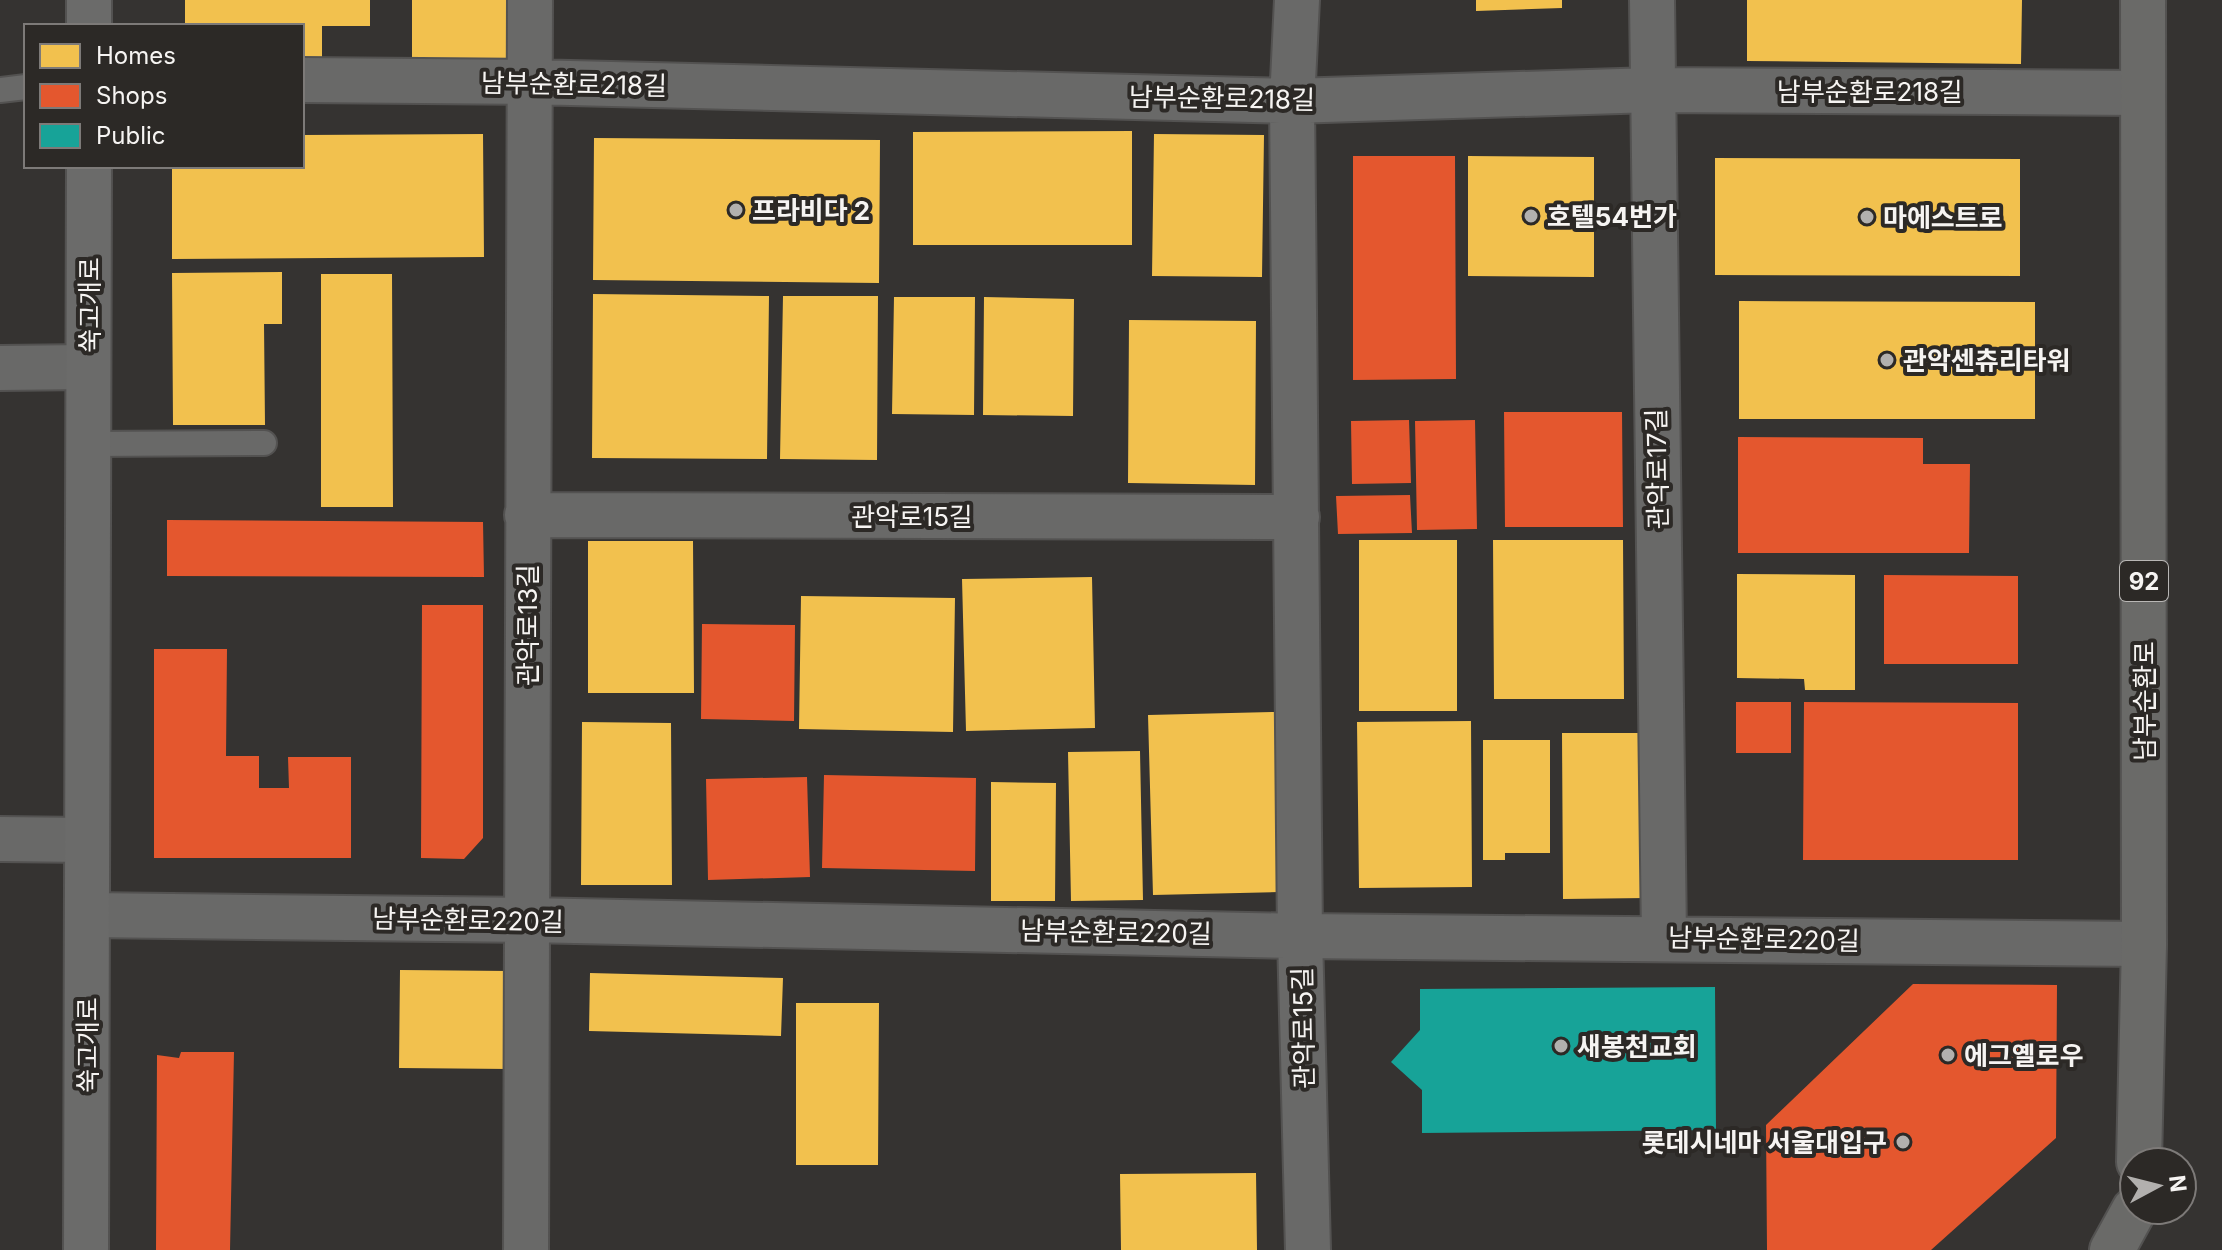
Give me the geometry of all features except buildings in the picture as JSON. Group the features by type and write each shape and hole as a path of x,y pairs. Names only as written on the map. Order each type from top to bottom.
{"main road":[{"path":"89,0 89,24"},
{"name":"남부순환로","path":"2139,1146 2144,944 2143,0"},
{"name":"쑥고개로","path":"86,1250 89,168"},
{"path":"2112,1250 2126,1226"},
{"path":"2132,1250 2134,1226"}],"street":[{"name":"관악로13길","path":"526,1250 530,0"},
{"name":"관악로15길","path":"1297,0 1292,101 1300,936 1308,1250"},
{"name":"관악로17길","path":"1652,0 1664,938"},
{"name":"남부순환로218길","path":"304,80 530,82 1292,101 1652,90 2143,93"},
{"path":"0,368 88,367"},
{"name":"관악로15길","path":"527,515 1297,517"},
{"path":"0,839 87,840"},
{"name":"남부순환로220길","path":"87,915 528,920 1300,936 2144,944"}],"lane":[{"path":"0,90 24,87"},
{"path":"88,444 264,443"}],"place":[{"name":"프라비다 2","path":"736,210"},
{"name":"호텔54번가","path":"1531,216"},
{"name":"마에스트로","path":"1867,217"},
{"name":"관악센츄리타워","path":"1887,360"},
{"name":"새봉천교회","path":"1561,1046"},
{"name":"에그옐로우","path":"1948,1055"},
{"name":"롯데시네마 서울대입구","path":"1903,1142"}]}
